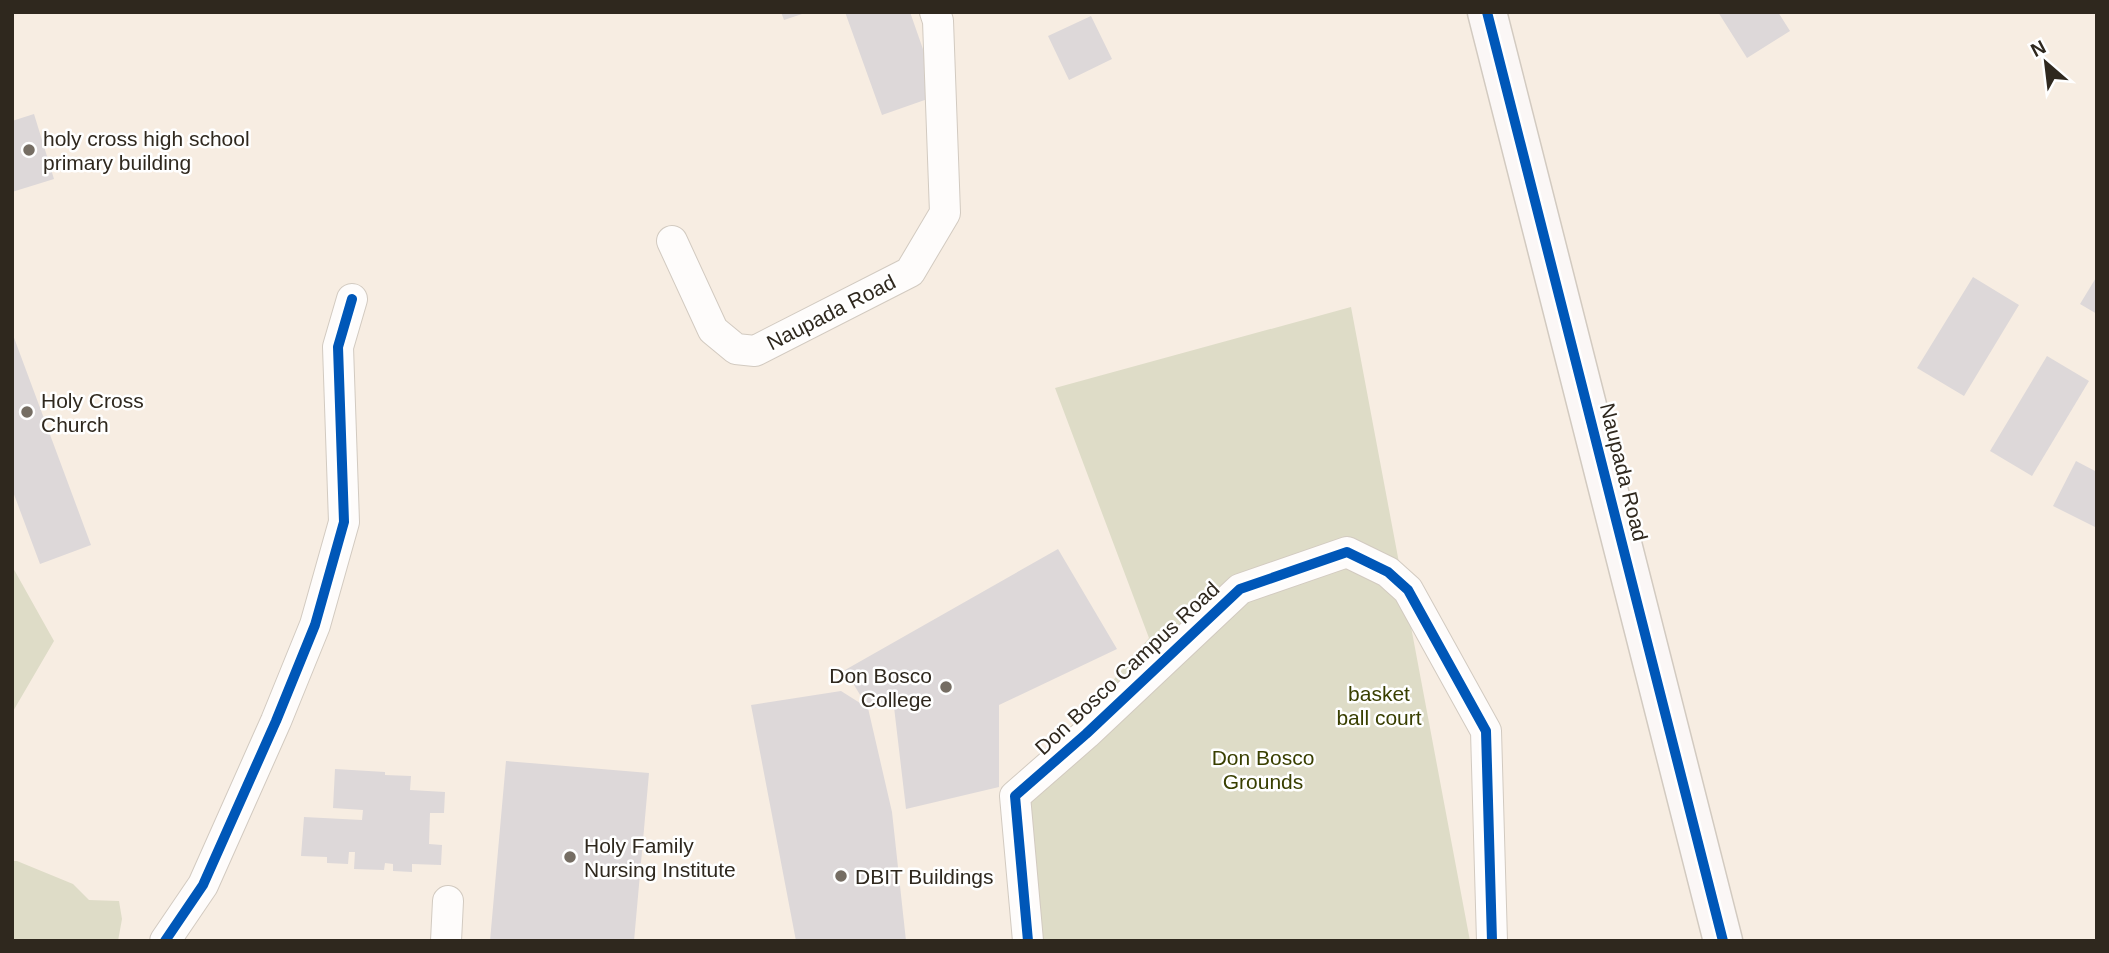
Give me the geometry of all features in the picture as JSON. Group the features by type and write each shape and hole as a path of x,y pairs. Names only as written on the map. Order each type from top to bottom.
{"street":[{"name":"Naupada Road","path":"672,241 713,330 736,349 755,351 909,272 945,213 938,21 935,12"},
{"name":"Naupada Road","path":"1487,12 1723,941"},
{"path":"165,941 203,885 276,721 315,625 344,522 338,346 352,299"},
{"name":"Don Bosco Campus Road","path":"1028,941 1015,796 1086,734 1240,589 1347,552 1388,572 1408,590 1486,731 1492,941"},
{"path":"446,941 448,901"}],"green space":[{"name":"Don Bosco Grounds","path":"1351,307 1470,941 1028,941 1015,796 1149,638 1055,388"},
{"path":"12,566 54,641 12,713"},
{"path":"12,861 73,884 89,900 119,901 122,919 118,941 12,941"}],"building":[{"path":"781,12 804,12 805,13 784,20"},
{"path":"845,12 910,12 939,95 882,115"},
{"path":"1718,12 1778,12 1790,31 1747,58"},
{"path":"1091,16 1112,59 1069,80 1048,36"},
{"name":"holy cross high school primary building","path":"34,114 54,179 12,192 12,121"},
{"path":"2097,276 2097,314 2080,304"},
{"path":"1973,277 2019,305 1964,396 1917,368"},
{"name":"Holy Cross Church","path":"13,335 91,545 40,564 12,489"},
{"path":"2047,356 2089,381 2032,476 1990,451"},
{"path":"2076,461 2097,472 2097,528 2053,506"},
{"name":"Don Bosco College","path":"1058,549 1117,649 999,705 999,787 906,809 894,707 868,708 845,670"},
{"name":"DBIT Buildings","path":"841,691 868,708 892,812 906,941 796,941 751,705"},
{"name":"Holy Family Nursing Institute","path":"506,761 649,773 634,941 490,941"},
{"path":"335,769 411,776 410,790 445,792 444,813 430,813 429,844 442,845 441,865 412,864 412,872 393,871 393,864 385,863 384,870 354,869 355,852 349,852 348,864 327,863 327,857 301,856 304,817 362,820 363,810 333,808"}],"cycle path":[{"path":"1487,12 1723,941"},
{"path":"165,941 203,885 276,721 315,625 344,522 338,347 352,299"},
{"path":"1028,941 1015,796 1086,734 1240,589 1347,552 1388,572 1408,590 1486,731 1492,941"}],"place":[{"name":"holy cross high school primary building","path":"29,150"},
{"name":"Holy Cross Church","path":"27,412"},
{"name":"Don Bosco College","path":"946,687"},
{"name":"Holy Family Nursing Institute","path":"570,857"},
{"name":"DBIT Buildings","path":"841,876"}],"park label":[{"name":"basket ball court","path":"1379,705"}]}
